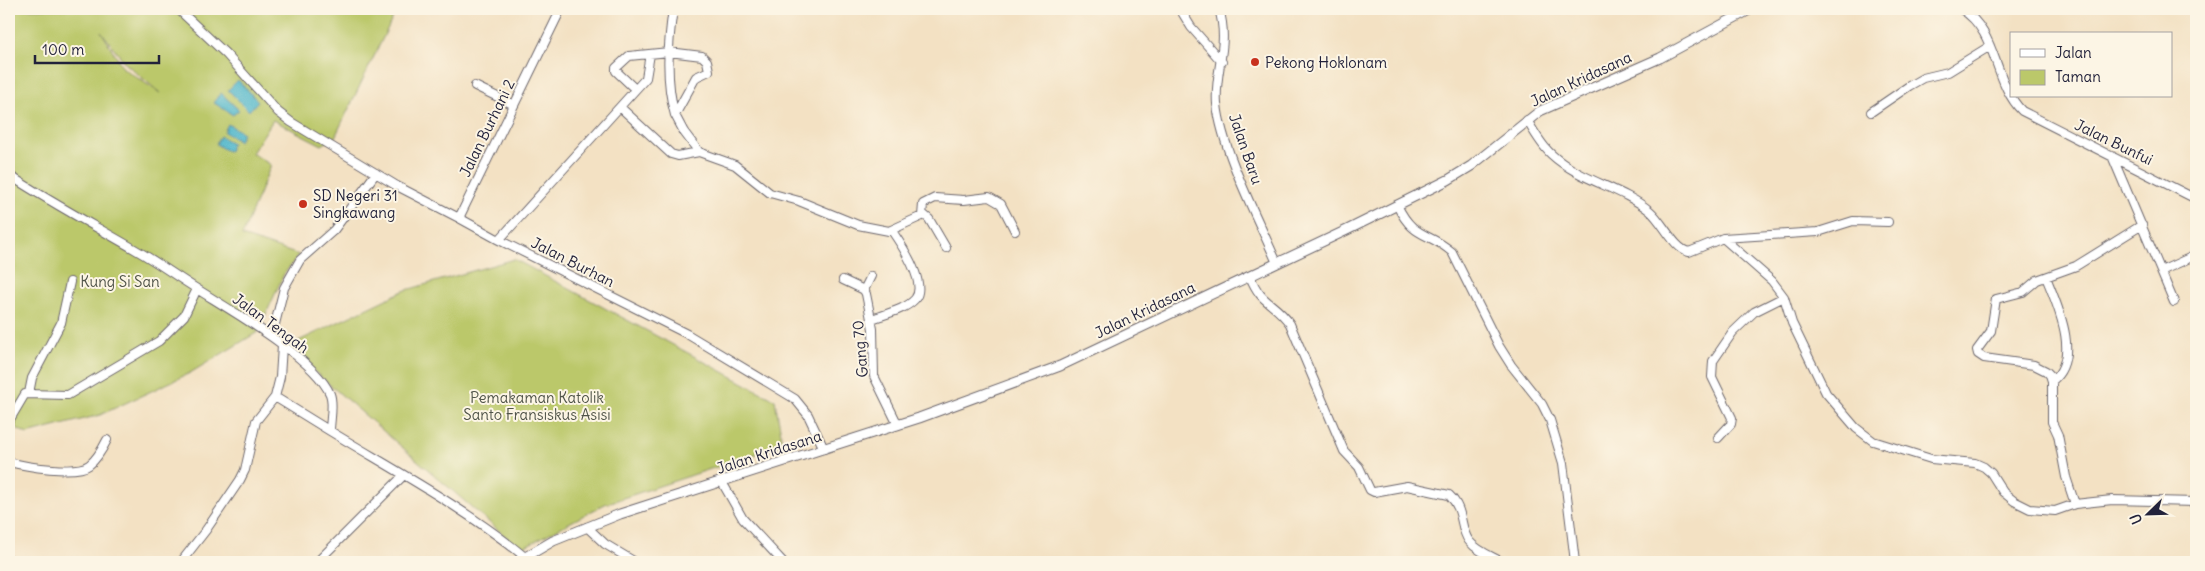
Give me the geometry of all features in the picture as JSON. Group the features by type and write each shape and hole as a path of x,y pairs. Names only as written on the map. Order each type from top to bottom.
{"street":[{"path":"178,9 226,54 278,112 376,173 499,240 620,107 648,73 650,54"},
{"name":"Jalan Burhani 2","path":"458,218 561,9"},
{"path":"673,9 669,52 670,95 675,115 684,132 699,152"},
{"path":"1180,9 1191,26 1222,62"},
{"name":"Jalan Baru","path":"1219,9 1224,37 1217,98 1222,126 1240,176 1278,263"},
{"name":"Jalan Kridasana","path":"521,560 553,541 587,527 898,425 1060,366 1278,263 1458,174 1527,120 1555,104 1660,58 1751,9"},
{"name":"Jalan Bunfui","path":"1964,10 1981,28 2010,97"},
{"path":"1871,112 1923,78 1948,72 1990,46"},
{"path":"635,89 618,73 616,68 629,56 669,52 702,56 710,68 707,72 696,77 675,115"},
{"path":"475,86 514,105"},
{"name":"Jalan Bunfui","path":"2011,98 2022,111 2196,199"},
{"path":"620,107 670,154 678,156 699,152 736,165 753,177 764,189 776,195 799,201 858,225 892,231 923,214"},
{"path":"1527,120 1541,143 1552,156 1583,176 1646,208 1658,219 1681,249 1689,252 1723,238 1818,232 1854,221 1888,222"},
{"path":"2112,156 2174,302"},
{"path":"272,336 284,288 300,260 333,232 376,173"},
{"name":"Jalan Tengah","path":"9,175 56,206 138,250 272,336 313,371 330,395 330,431"},
{"path":"946,248 929,220 923,214 923,204 929,200 938,198 964,200 989,197 1001,204 1015,231"},
{"path":"1396,206 1413,230 1446,247 1455,257 1499,346 1511,365 1542,404 1550,420 1563,462 1575,562"},
{"path":"2075,504 2066,477 2058,435 2052,422 2052,382 2046,371 2034,365 1984,358 1977,352 1990,331 1996,298 2023,292 2037,280 2076,266 2142,225"},
{"path":"872,318 908,304 918,294 915,272 908,255 892,231"},
{"path":"1723,238 1772,281 1784,297 1792,323 1826,393 1846,418 1865,436 1882,446 1931,459 1975,464 1984,467 1991,473 2003,492 2014,501 2030,509 2055,511 2075,504 2112,500 2196,502"},
{"name":"Jalan Burhan","path":"499,240 687,334 795,399 808,415 824,449"},
{"path":"2161,271 2196,254"},
{"path":"843,280 864,290 872,276"},
{"path":"1250,276 1259,295 1286,317 1290,324 1344,451 1353,460 1371,492 1407,486 1449,496 1460,511 1470,542 1484,553 1502,562"},
{"path":"2046,277 2066,331 2063,370 2052,382"},
{"path":"29,393 32,378 61,323 70,282"},
{"path":"9,421 23,396 29,393 68,395 159,340 184,316 197,289"},
{"name":"Gang 70","path":"864,290 872,318 874,376 898,425"},
{"path":"1718,438 1728,428 1732,418 1711,374 1713,362 1733,332 1754,312 1784,297"},
{"path":"181,562 240,480 245,470 256,421 276,397 280,377 282,346"},
{"path":"276,397 469,516 502,539 521,560"},
{"path":"9,462 40,469 85,468 94,460 107,440"},
{"path":"317,562 403,476"},
{"path":"722,482 743,519 783,562"},
{"path":"587,527 605,544 635,562"}],"green space":[{"name":"Kung Si San","path":"9,9 397,9 335,137 322,145 273,120 252,153 271,165 242,236 299,255 284,274 258,332 190,373 100,415 27,434 9,424","holes":["101,31 125,63 160,93 123,68"]},
{"name":"Pemakaman Katolik Santo Fransiskus Asisi","path":"514,259 775,400 783,445 605,504 520,549 286,347 403,291"}],"water":[{"path":"238,80 258,101 249,111 228,90"},
{"path":"221,93 239,110 233,115 214,103"},
{"path":"228,124 243,133 239,141 224,132"},
{"path":"220,136 232,143 229,151 216,144"}],"place":[{"name":"Pekong Hoklonam","path":"1255,62"},
{"name":"SD Negeri 31 Singkawang","path":"303,204"}]}
